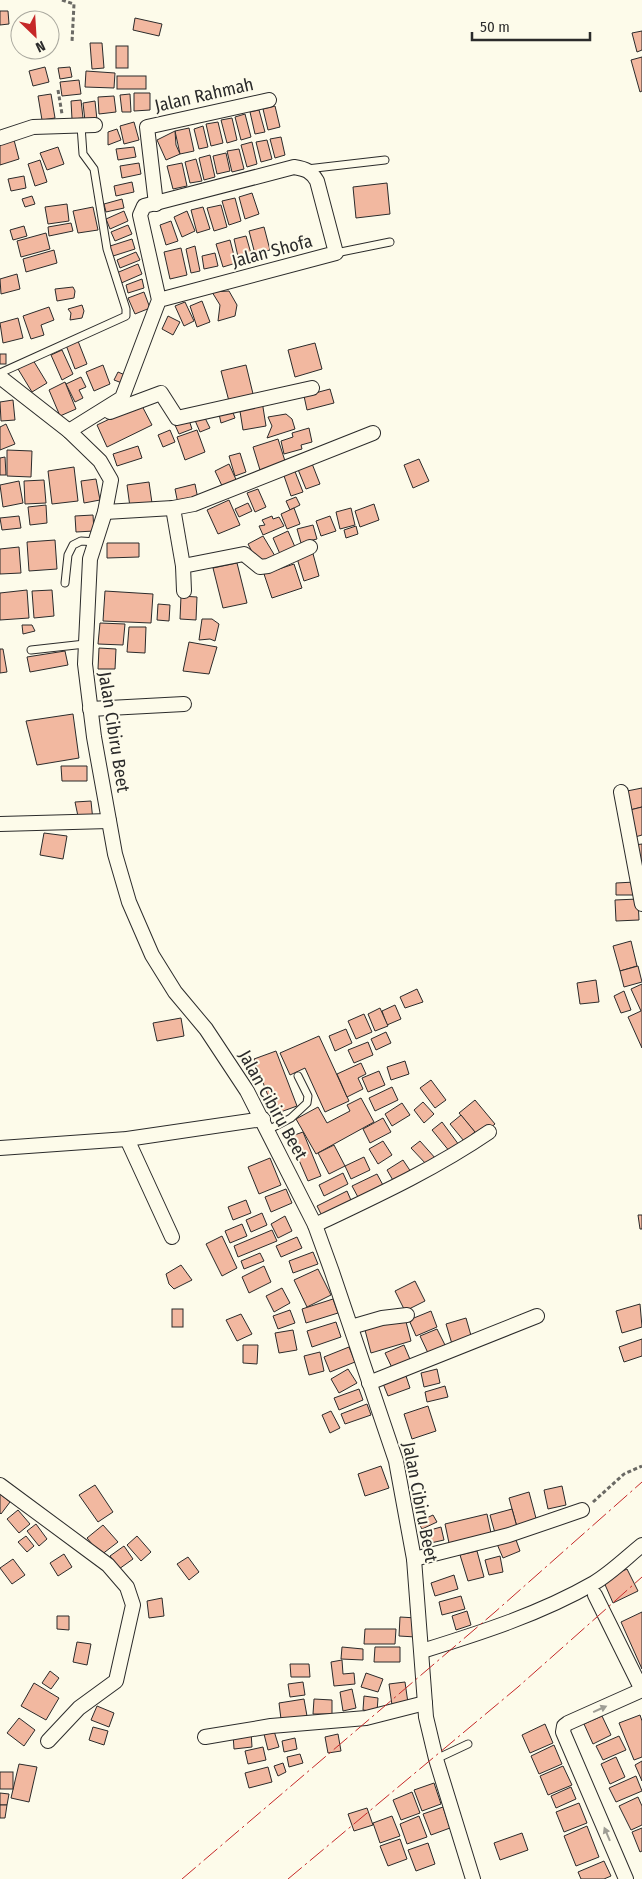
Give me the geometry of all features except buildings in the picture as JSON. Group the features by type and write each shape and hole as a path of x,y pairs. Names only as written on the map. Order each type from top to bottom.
{"street":[{"name":"Jalan Rahmah","path":"156,204 147,127 269,100"},
{"path":"0,138 33,127 88,125"},
{"path":"70,431 123,397 159,300 140,215 144,206 294,167 307,169"},
{"name":"Jalan Shofa","path":"159,300 336,253 317,181 307,169"},
{"name":"Jalan Cibiru Beet","path":"0,378 70,431 100,461 111,480 106,512 90,559 85,664 90,709 115,854 129,902 152,955 175,992 206,1030 247,1091 316,1226 396,1461 414,1559 425,1703 436,1759 473,1879"},
{"path":"101,411 110,413 161,393 177,418 312,388"},
{"path":"106,512 173,508 194,504 373,433"},
{"path":"173,508 183,566 184,591"},
{"path":"183,566 244,554 260,567 268,566 310,547"},
{"path":"90,709 184,704"},
{"path":"621,792 642,904"},
{"path":"0,824 109,821"},
{"path":"0,1148 127,1139 265,1125"},
{"path":"316,1226 470,1146 490,1132"},
{"path":"127,1139 172,1237"},
{"path":"351,1327 382,1318 407,1315"},
{"path":"369,1383 537,1316"},
{"path":"0,1484 108,1565 127,1587 133,1605 116,1681 79,1708 48,1741"},
{"path":"414,1559 510,1535 582,1510"},
{"path":"422,1651 498,1628 572,1594 595,1582 642,1545"},
{"path":"595,1594 642,1690 568,1723 564,1726 563,1732 626,1879"},
{"path":"205,1738 271,1726 366,1718 425,1703"}],"lane":[{"path":"0,373 126,316 126,309 107,249 94,169 83,154 88,125"},
{"path":"307,169 385,160"},
{"path":"336,253 390,242"},
{"path":"65,583 68,555 73,545 81,541 96,542"},
{"path":"31,650 85,644"},
{"path":"265,1125 291,1118 307,1103 308,1096 298,1076"},
{"path":"436,1759 468,1744"}],"path":[{"path":"62,0 74,4 72,42"},
{"path":"58,90 64,127"},
{"path":"582,1510 624,1474 642,1466"}],"power":[{"path":"182,1879 495,1612 642,1482"},
{"path":"288,1879 518,1687 642,1577"}]}
